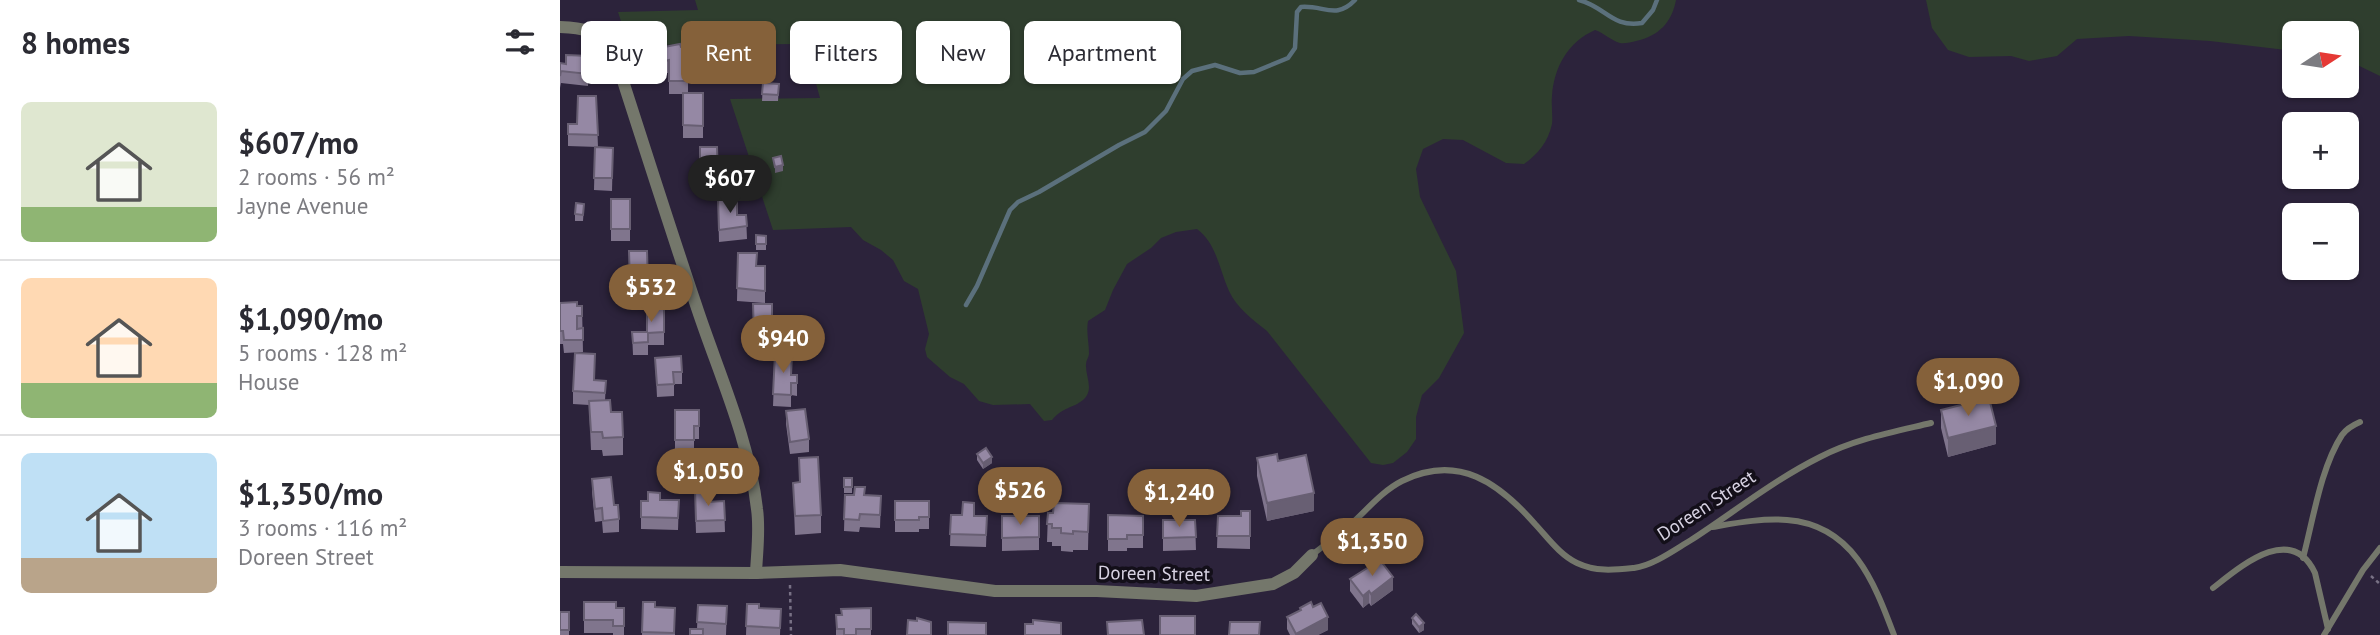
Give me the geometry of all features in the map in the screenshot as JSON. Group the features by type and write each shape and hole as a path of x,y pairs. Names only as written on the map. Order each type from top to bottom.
{"street":[{"path":"560,27 601,35 612,47 746,454 757,508 756,572"},
{"name":"Doreen Street","path":"560,572 840,570 995,591 1097,591 1196,596 1273,584 1294,573 1312,555"}],"lane":[{"path":"2303,558 2324,477 2342,435 2360,422"},
{"name":"Doreen Street","path":"1312,555 1346,529 1392,486 1405,479 1432,472 1451,471 1472,474 1486,480 1514,502 1558,550 1575,562 1593,569 1639,567 1665,556 1765,489 1819,457 1849,444 1931,423"},
{"path":"1710,527 1785,519 1822,528 1859,559 1882,601 1894,635"},
{"path":"2326,632 2363,570 2380,548"},
{"path":"2213,588 2256,556 2274,550 2288,550 2303,558 2315,572 2326,632"}],"path":[{"path":"789,572 791,635"}],"green space":[{"path":"695,0 1676,0 1668,21 1658,32 1644,39 1622,43 1595,30 1577,41 1564,57 1556,75 1552,96 1552,124 1548,136 1538,152 1524,164 1506,163 1463,140 1443,139 1423,149 1416,169 1420,197 1456,271 1464,333 1439,378 1422,395 1416,417 1416,439 1407,452 1393,463 1383,465 1371,463 1267,331 1236,303 1213,249 1197,229 1176,232 1161,238 1127,264 1105,310 1088,321 1089,354 1086,364 1089,387 1083,400 1060,412 1052,420 1044,421 1030,404 993,405 979,401 964,384 950,377 927,357 925,349 929,334 918,289 904,281 893,260 881,250 863,240 851,227 773,230 730,99 820,98 816,84 902,84 902,21 790,21 790,44 776,44 776,21 681,21 681,45 667,45 667,21 621,21 618,12 698,10"},
{"path":"1926,0 2380,0 2380,76 2359,66 2359,21 2282,21 2282,50 2210,41 2129,36 2077,39 2057,56 2029,61 2011,56 1969,57 1948,50 1932,28"}],"building":[{"path":"680,44 681,81 669,81 667,46"},
{"path":"566,55 581,56 581,73 561,71 560,76 560,63 566,64"},
{"path":"763,84 779,84 778,95 762,94"},
{"path":"683,93 703,93 703,126 683,125"},
{"path":"578,96 596,96 598,135 568,134 568,124 577,124"},
{"path":"595,147 613,148 612,178 594,178"},
{"path":"700,147 717,147 718,175 722,174 723,184 706,185 705,173 700,173"},
{"path":"781,156 783,165 775,167 773,158"},
{"path":"718,198 737,198 737,215 746,215 747,226 719,230"},
{"path":"611,199 630,199 630,229 611,229"},
{"path":"576,203 584,204 583,215 575,214"},
{"path":"756,235 766,236 766,244 756,244"},
{"path":"629,251 647,251 648,283 630,284"},
{"path":"738,253 757,253 756,266 765,266 765,291 737,288"},
{"path":"577,302 577,306 582,306 582,316 577,316 577,329 583,328 583,340 564,340 563,331 560,331 560,303"},
{"path":"753,304 772,304 772,332 775,332 775,342 758,343 758,334 754,334"},
{"path":"647,306 664,306 664,332 648,333 648,342 633,343 632,332 647,332"},
{"path":"575,353 595,354 594,380 606,381 605,393 573,391"},
{"path":"775,354 792,355 791,375 797,375 797,383 791,383 791,395 773,394"},
{"path":"681,356 682,372 673,372 674,384 657,385 655,358"},
{"path":"1989,398 1996,426 1948,438 1941,410"},
{"path":"610,400 611,412 622,412 623,437 603,438 602,432 591,432 589,401"},
{"path":"805,409 809,439 790,442 786,411"},
{"path":"675,410 699,410 699,426 694,426 694,440 675,440"},
{"path":"986,448 992,457 983,463 977,454"},
{"path":"1277,454 1278,461 1306,455 1314,493 1267,503 1257,458"},
{"path":"818,457 821,515 795,516 793,483 800,482 799,458"},
{"path":"611,477 614,505 618,505 619,519 603,521 602,508 595,509 592,479"},
{"path":"844,478 852,478 852,487 844,487"},
{"path":"855,487 865,487 864,495 881,496 880,515 860,514 859,520 844,519 845,495 854,495"},
{"path":"695,489 707,489 707,502 724,501 725,520 696,521"},
{"path":"648,492 660,493 660,500 679,500 678,518 641,517 641,501 648,501"},
{"path":"895,501 929,501 929,517 919,517 919,520 895,520"},
{"path":"963,502 974,503 974,516 987,516 986,535 950,534 951,515 962,515"},
{"path":"1054,503 1089,504 1088,532 1061,533 1061,528 1052,528 1052,524 1047,524 1048,513 1053,513"},
{"path":"1241,511 1250,511 1250,536 1217,536 1218,516 1241,516"},
{"path":"1108,515 1143,516 1143,535 1127,535 1127,539 1108,539"},
{"path":"1002,516 1039,516 1039,537 1002,538"},
{"path":"1163,520 1195,520 1196,537 1163,538"},
{"path":"1380,560 1393,577 1371,594 1369,591 1363,596 1350,579"},
{"path":"584,602 616,602 616,608 624,608 624,626 613,626 613,620 584,620"},
{"path":"643,602 655,602 655,607 675,608 674,633 642,632"},
{"path":"1311,602 1313,607 1321,603 1328,617 1296,634 1287,617"},
{"path":"747,604 759,604 759,608 781,609 780,628 746,626"},
{"path":"698,605 727,606 726,624 697,622"},
{"path":"871,608 871,629 856,629 856,635 844,635 844,629 837,629 836,615 842,615 841,609"},
{"path":"560,612 569,612 569,630 560,630"},
{"path":"1416,614 1424,623 1419,627 1412,618"},
{"path":"1160,616 1195,616 1195,635 1160,635"},
{"path":"917,618 931,622 931,635 907,635 908,620 917,621"},
{"path":"1033,620 1061,623 1061,635 1025,635 1025,624 1033,624"},
{"path":"1142,620 1144,635 1108,635 1107,622"},
{"path":"948,622 986,623 986,635 948,635"},
{"path":"1230,622 1260,622 1259,635 1229,635"},
{"path":"690,629 703,629 703,635 690,635"}],"waterway":[{"path":"966,305 1010,210 1018,202 1145,132 1166,111 1183,79 1192,71 1215,65 1240,73 1254,72 1288,58 1295,48 1297,12 1301,7 1336,10 1355,0"},
{"path":"1579,0 1616,20 1632,24 1642,23 1653,10 1657,0"}]}
